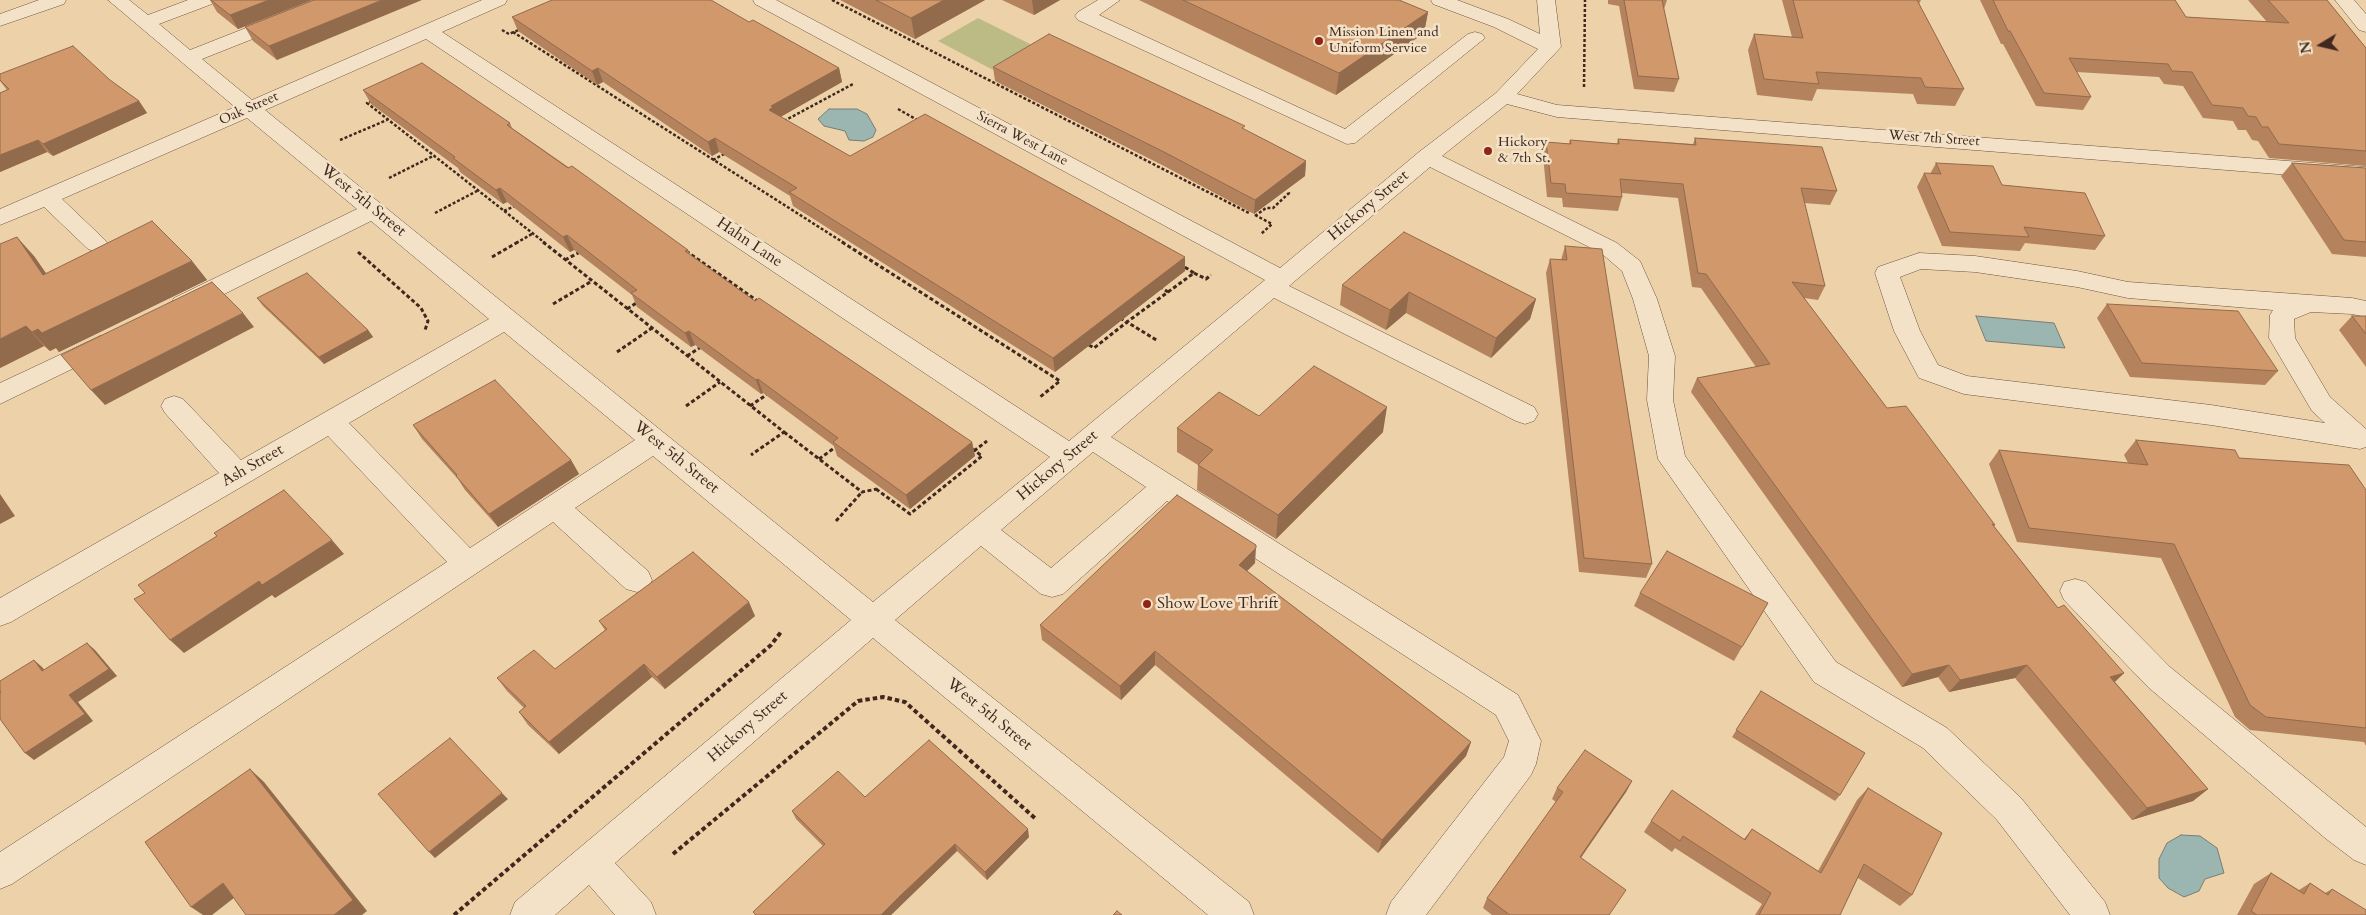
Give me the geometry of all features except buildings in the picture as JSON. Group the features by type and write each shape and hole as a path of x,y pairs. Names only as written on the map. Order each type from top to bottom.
{"street":[{"path":"0,20 57,0"},
{"name":"West 5th Street","path":"117,0 1236,915"},
{"path":"188,58 334,0"},
{"name":"Oak Street","path":"0,218 498,0"},
{"name":"Sierra West Lane","path":"762,0 1277,283 1525,414"},
{"path":"1111,0 1085,16 1347,138 1475,38"},
{"path":"1440,0 1501,24 1551,47"},
{"path":"1546,0 1551,47"},
{"path":"2344,0 2366,26"},
{"path":"145,23 202,1"},
{"name":"Hahn Lane","path":"427,31 1070,456"},
{"name":"Hickory Street","path":"528,915 873,620 1427,157 1503,97 1551,47"},
{"name":"West 7th Street","path":"1503,97 1563,112 1957,140 2366,174"},
{"path":"1427,157 1609,248 1632,267 1646,300 1662,356 1660,400 1672,459 1825,672 1935,738 2009,809 2092,915"},
{"path":"47,198 96,244"},
{"path":"165,313 259,278 334,230 374,210"},
{"path":"2362,440 2211,415 1964,384 1928,371 1907,331 1887,273 1919,262 1975,264 2077,279 2128,290 2352,306 2366,309"},
{"path":"2308,304 2282,314 2282,338 2321,404 2362,440"},
{"name":"Ash Street","path":"0,612 507,319"},
{"path":"0,394 122,334"},
{"path":"174,406 238,475"},
{"path":"330,421 461,558"},
{"path":"1091,438 1507,705 1525,742 1519,764 1404,915"},
{"path":"0,872 655,441"},
{"path":"981,530 1052,585 1166,486"},
{"path":"555,506 638,580"},
{"path":"2075,591 2159,677 2337,827 2366,848"},
{"path":"591,861 638,915"}],"path":[{"path":"832,0 1249,213"},
{"path":"1584,90 1585,0"},
{"path":"509,34 522,28"},
{"path":"513,32 1060,380 1034,402"},
{"path":"845,80 861,88"},
{"path":"599,87 608,83"},
{"path":"783,122 853,84"},
{"path":"615,97 623,93"},
{"path":"376,99 367,103 626,309 862,492"},
{"path":"892,106 924,124"},
{"path":"340,140 387,120"},
{"path":"408,136 413,134"},
{"path":"714,160 731,150"},
{"path":"389,178 433,156"},
{"path":"454,172 458,170"},
{"path":"435,213 477,191"},
{"path":"1255,216 1266,208 1273,208 1289,193 1288,191"},
{"path":"786,206 794,201"},
{"path":"504,211 515,206"},
{"path":"334,230 421,308 428,322 422,337"},
{"path":"492,257 532,234"},
{"path":"682,248 765,306"},
{"path":"565,260 581,251"},
{"path":"695,267 702,263"},
{"path":"1089,345 1094,348 1194,273 1179,264"},
{"path":"898,278 906,272"},
{"path":"553,304 592,281"},
{"path":"1162,288 1168,292"},
{"path":"924,294 932,289"},
{"path":"626,309 640,301"},
{"path":"1114,314 1158,341"},
{"path":"617,352 652,328"},
{"path":"687,356 704,345"},
{"path":"686,406 720,382"},
{"path":"750,406 771,391"},
{"path":"751,455 784,432"},
{"path":"819,458 839,445"},
{"path":"836,520 862,492 878,488 910,514 982,456 966,445"},
{"path":"454,915 771,645 781,632"},
{"path":"673,854 858,700 883,697 905,702 1037,820"}],"shaded area":[{"path":"978,18 1036,47 995,71 938,41"}],"water":[{"path":"829,109 857,109 867,114 876,130 873,137 864,141 849,140 845,131 824,126 818,119"},
{"path":"1976,316 2054,323 2065,348 1986,341"},
{"path":"2181,835 2200,836 2217,848 2224,873 2205,879 2199,891 2184,897 2168,888 2159,878 2159,859 2167,843"}],"place":[{"name":"Mission Linen and Uniform Service","path":"1319,41"},
{"name":"Hickory & 7th St.","path":"1488,151"},
{"name":"Show Love Thrift","path":"1147,604"}]}
